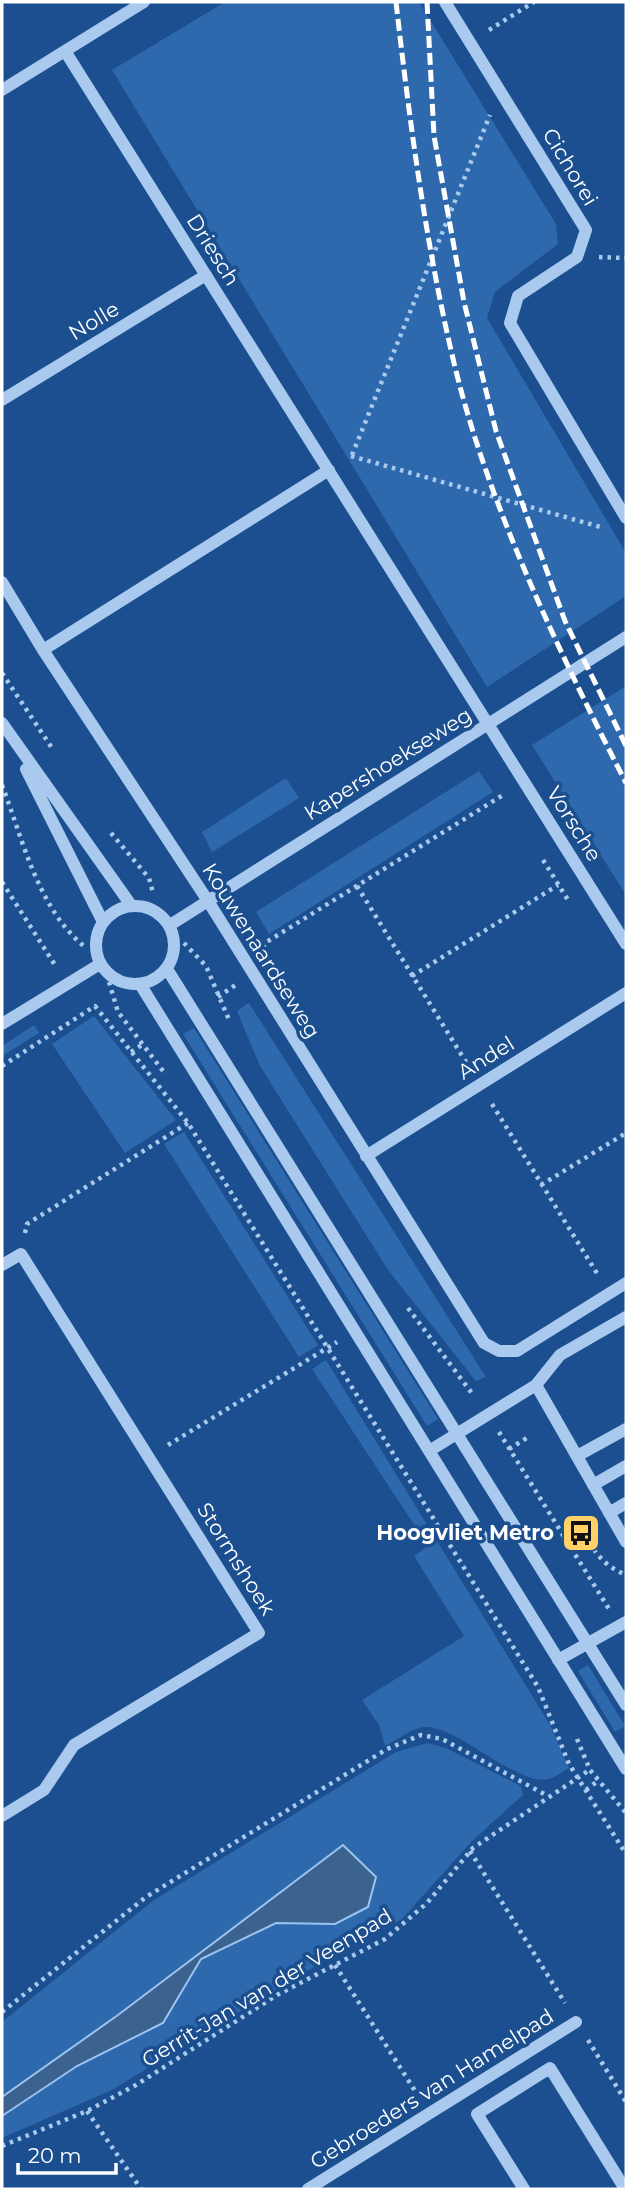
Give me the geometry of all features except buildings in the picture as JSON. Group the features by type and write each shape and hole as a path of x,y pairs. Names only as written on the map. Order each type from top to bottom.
{"street":[{"path":"2,90 144,2"},
{"name":"Cichorei","path":"445,2 586,230 577,257 518,296 510,323 626,518"},
{"name":"Driesch","path":"65,51 489,724"},
{"name":"Nolle","path":"2,400 206,275"},
{"path":"43,650 329,470"},
{"name":"Kouwenaardseweg","path":"2,582 43,650 208,901 485,1343 499,1351 517,1351 626,1283"},
{"name":"Kapershoekseweg","path":"170,925 626,637"},
{"name":"Vorsche","path":"489,724 626,944"},
{"path":"5,728 131,905"},
{"path":"5,728 103,922"},
{"path":"131,905 157,911 170,925 175,942 167,969 160,976 140,984 121,982 99,960 96,944 103,922 110,914 131,905"},
{"path":"2,1024 99,960"},
{"path":"167,969 626,1705"},
{"path":"140,984 626,1769"},
{"name":"Andel","path":"366,1156 626,993"},
{"path":"2,1265 21,1254"},
{"name":"Stormshoek","path":"2,1816 44,1790 74,1745 260,1633 21,1254"},
{"path":"429,1451 536,1385 560,1356 626,1317"},
{"path":"536,1385 626,1540"},
{"path":"577,1456 626,1429"},
{"path":"593,1485 626,1466"},
{"path":"609,1513 626,1503"},
{"path":"558,1660 622,1625"},
{"name":"Gebroeders van Hamelpad","path":"308,2189 576,2022"},
{"path":"524,2189 477,2114 550,2068 625,2189"}],"path":[{"path":"470,41 534,2"},
{"path":"329,470 352,455 500,90"},
{"path":"352,455 613,531"},
{"path":"2,673 56,755"},
{"path":"2,785 48,903 69,934 99,960"},
{"path":"195,1011 252,974 265,943 503,795"},
{"path":"110,831 149,878 157,911"},
{"path":"2,882 84,1014"},
{"path":"412,976 558,885"},
{"path":"2,1066 95,1006 188,1124 538,1688 569,1764 626,1854"},
{"path":"131,1052 168,1028"},
{"path":"21,1254 27,1224 188,1124"},
{"path":"541,1185 626,1133"},
{"path":"150,1457 341,1340"},
{"path":"488,1415 622,1625"},
{"path":"509,1449 530,1436"},
{"path":"585,1535 598,1558 608,1567 626,1575"},
{"path":"2,2012 146,1896 387,1749 421,1735 442,1739 548,1796"},
{"name":"Gerrit-Jan van der Veenpad","path":"2,2146 88,2111 136,2085 277,1995 385,1939 408,1922 470,1851 590,1770 599,1780"},
{"path":"586,1790 599,1780 626,1813"},
{"path":"470,1851 626,2102"},
{"path":"335,1965 429,2113"},
{"path":"88,2111 141,2189"}],"shaded area":[{"path":"225,2 419,2 556,224 558,244 495,292 487,318 626,553 626,596 487,687 112,70"},
{"path":"626,686 626,895 532,745"},
{"path":"479,771 493,792 269,934 256,912"},
{"path":"286,778 299,798 212,852 202,832"},
{"path":"249,1003 486,1377 476,1381 388,1270 260,1066 237,1011"},
{"path":"94,1016 176,1120 125,1153 52,1044"},
{"path":"34,1025 39,1033 2,1056 2,1046"},
{"path":"194,1028 438,1419 427,1426 183,1034"},
{"path":"184,1132 318,1345 299,1357 164,1144"},
{"path":"326,1360 550,1725 569,1768 554,1777 536,1779 520,1774 453,1735 437,1729 419,1728 385,1746 379,1725 362,1700 464,1636 414,1556 428,1546 312,1369"},
{"path":"588,1665 625,1726 615,1732 578,1671"},
{"path":"427,1743 446,1748 521,1786 523,1795 472,1841 402,1919 291,1980 112,2090 2,2138 2,2116 77,2065 163,2023 200,1959 276,1923 335,1924 343,1846 118,2015 2,2097 2,2022 154,1900 396,1752"},
{"path":"343,1845 376,1877 368,1907 335,1924 276,1923 201,1959 163,2023 77,2066 2,2116 2,2097 118,2015"}],"railway":[{"path":"396,2 427,231 445,322 469,420 529,580 626,783"},
{"path":"427,2 434,136 464,302 496,431 565,621 626,746"}],"place":[{"name":"Hoogvliet Metro","path":"581,1533"}]}
